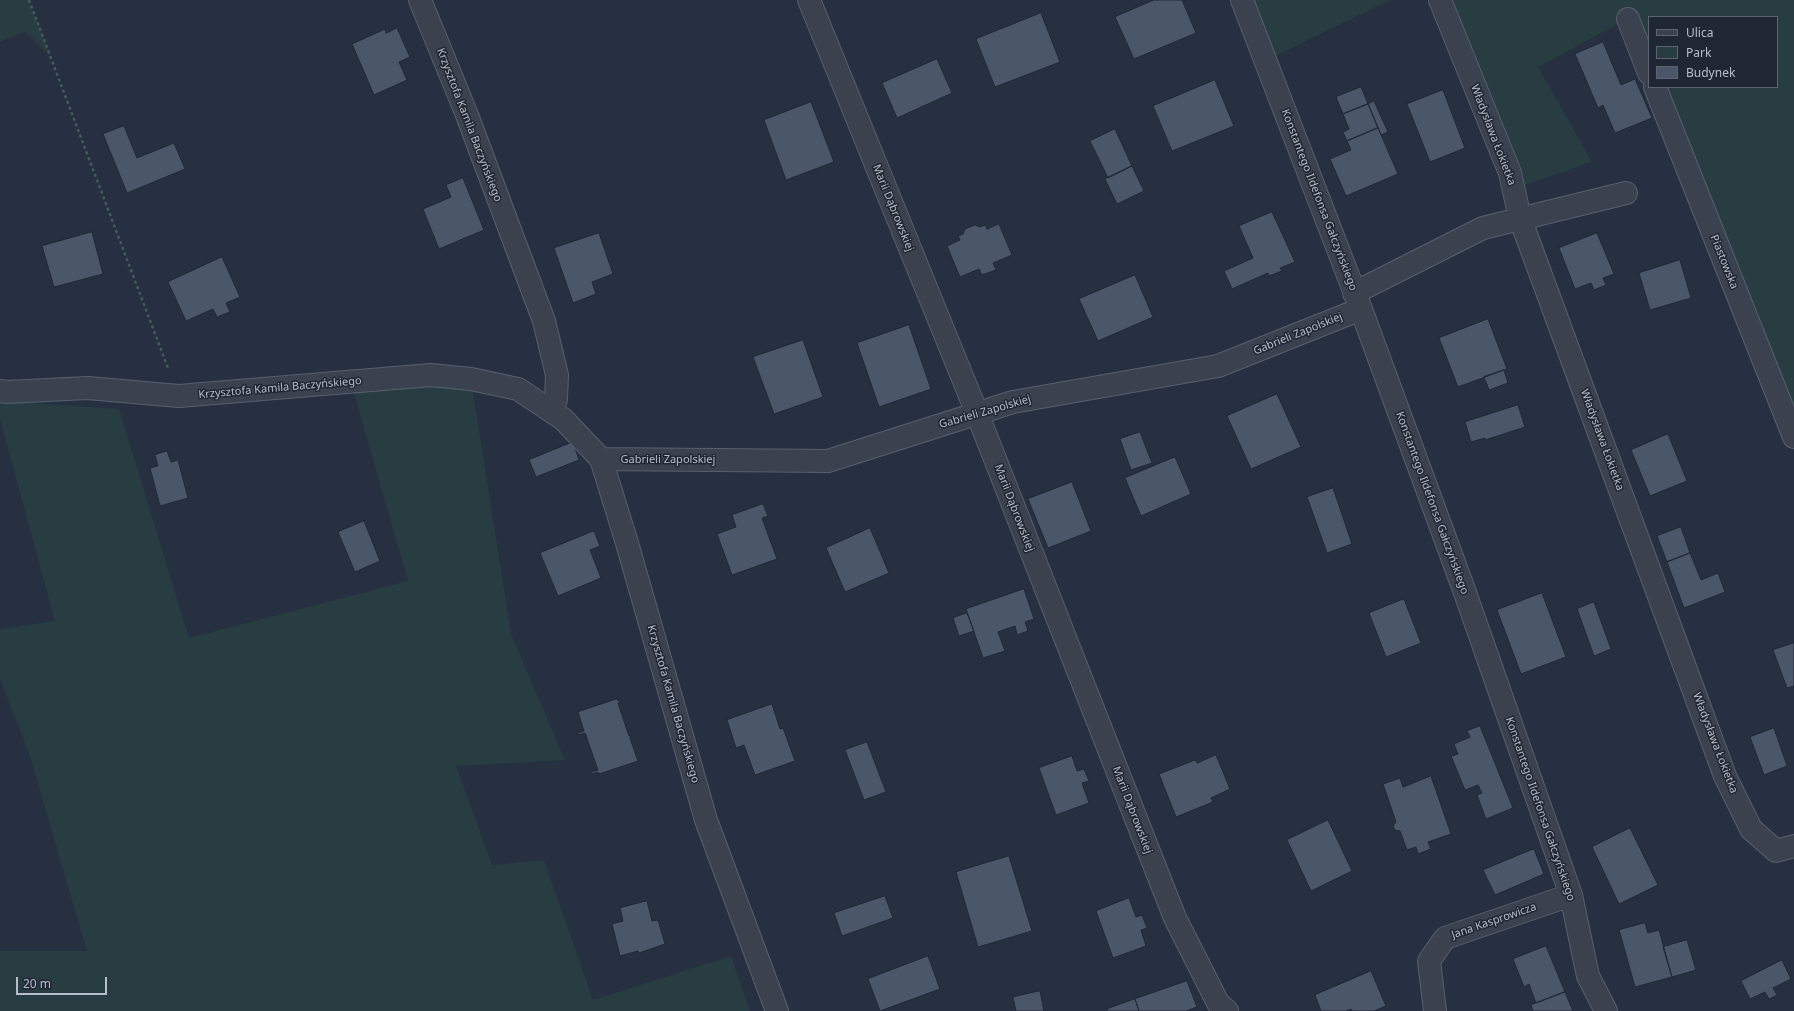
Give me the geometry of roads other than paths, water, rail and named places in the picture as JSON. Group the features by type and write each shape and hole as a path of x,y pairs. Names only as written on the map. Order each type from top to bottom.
{"street":[{"name":"Krzysztofa Kamila Baczyńskiego","path":"420,0 467,115 544,321 557,375 556,399 552,412"},
{"name":"Marii Dąbrowskiej","path":"809,0 977,413 1175,918 1218,1003 1228,1011"},
{"name":"Konstantego Ildefonsa Gałczyńskiego","path":"1242,0 1357,301 1466,594 1571,895 1588,976 1606,1011"},
{"name":"Władysława Łokietka","path":"1440,0 1510,173 1520,218 1725,776 1751,828 1776,851 1794,846"},
{"path":"1628,19 1648,70"},
{"name":"Piastowska","path":"1655,88 1794,437"},
{"name":"Gabrieli Zapolskiej","path":"601,459 828,461 1013,402 1218,366 1357,301 1483,228 1626,193"},
{"name":"Krzysztofa Kamila Baczyńskiego","path":"0,391 7,392 88,388 179,396 431,374 471,379 518,390 563,419 601,459 627,543 706,820 777,1011"},
{"name":"Jana Kasprowicza","path":"1435,1011 1429,961 1445,938 1571,895"}]}
